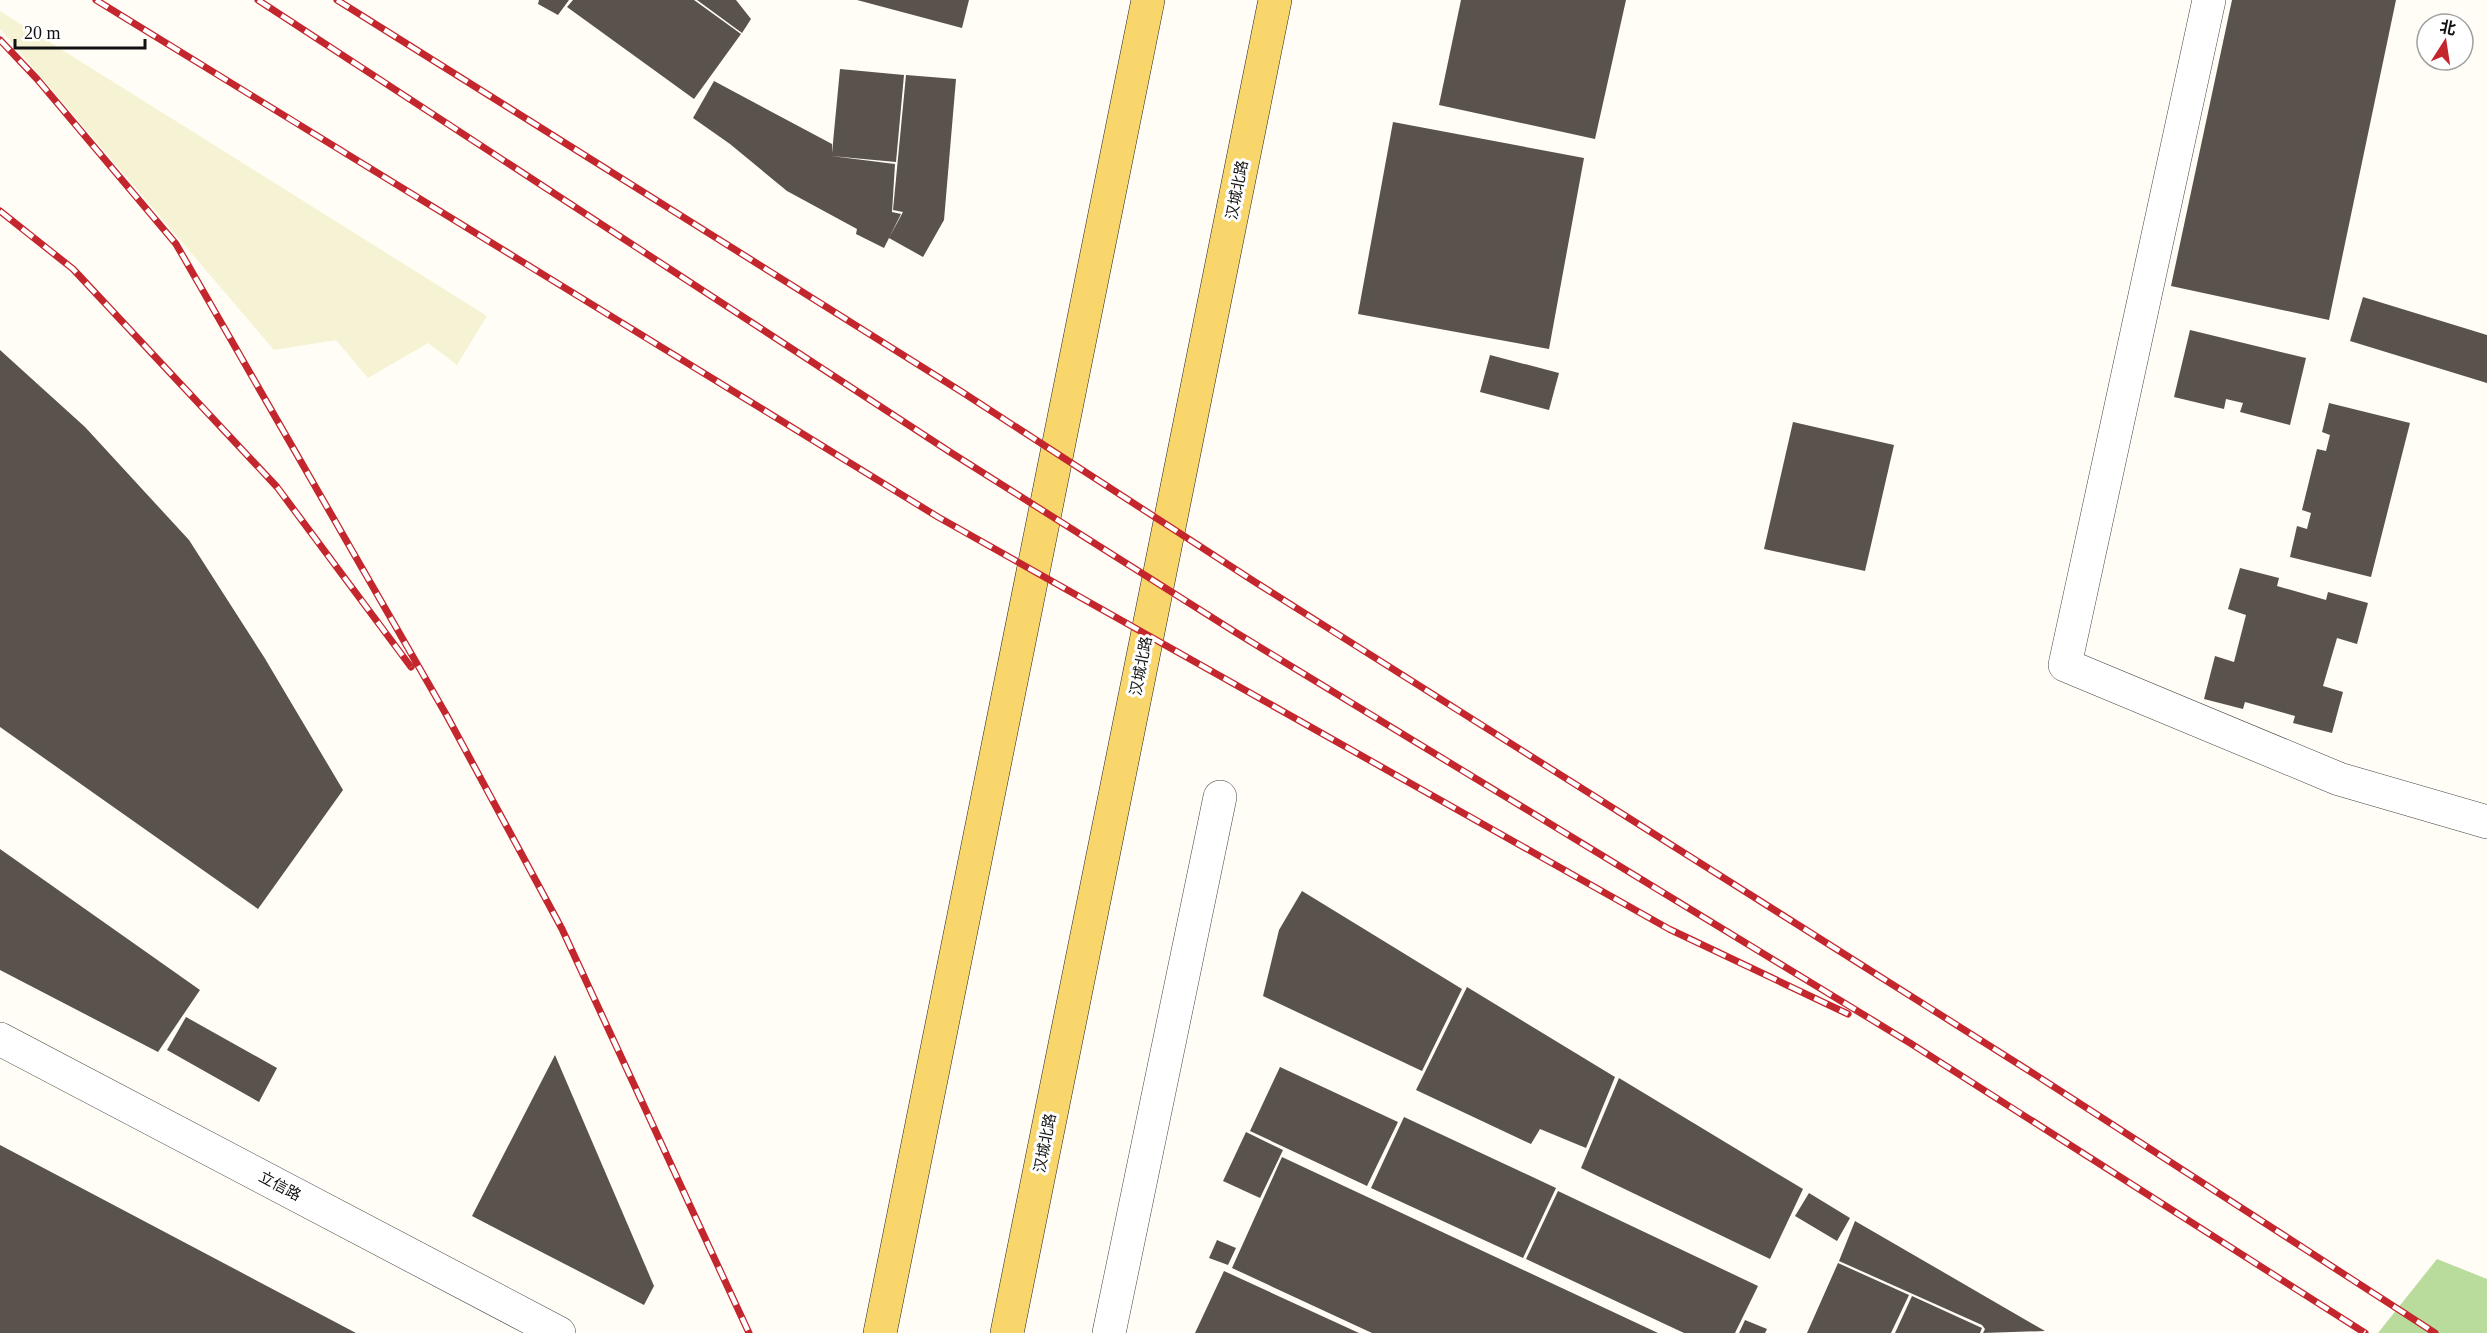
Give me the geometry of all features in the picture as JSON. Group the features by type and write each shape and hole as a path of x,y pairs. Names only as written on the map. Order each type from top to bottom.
{"main road":[{"path":"880,1333 1148,0"},
{"name":"汉城北路","path":"1007,1333 1275,0"}],"street":[{"path":"2209,0 2065,665 2339,779 2487,822"},
{"path":"1108,1333 1220,797"},
{"name":"立信路","path":"0,1039 559,1333"}],"shaded area":[{"path":"0,11 487,316 457,365 428,343 368,378 336,340 274,350 0,29"}],"green space":[{"path":"2437,1259 2487,1279 2487,1333 2378,1333"}],"building":[{"path":"539,0 569,0 558,15 538,4"},
{"path":"573,0 694,0 741,34 694,99 567,7"},
{"path":"697,0 736,0 751,19 742,33"},
{"path":"857,0 969,0 962,28"},
{"path":"1461,0 1626,0 1595,139 1439,105"},
{"path":"2232,0 2396,0 2329,320 2171,286"},
{"path":"840,69 904,75 896,162 831,156 895,164 892,212 901,214 884,248 856,234 857,229 787,191 730,144 693,118 714,81 832,144 832,153"},
{"path":"906,75 956,79 944,220 923,257 889,238 903,212 893,210"},
{"path":"1393,122 1584,158 1549,349 1358,314"},
{"path":"2363,297 2487,335 2487,383 2350,341"},
{"path":"2190,330 2306,358 2290,425 2240,412 2243,403 2226,399 2224,409 2174,397"},
{"path":"0,350 85,427 189,540 264,657 343,790 258,909 0,727"},
{"path":"1490,355 1559,373 1549,410 1480,392"},
{"path":"2329,403 2410,423 2371,577 2290,557 2297,526 2307,529 2311,513 2302,510 2317,449 2326,451 2330,435 2322,432"},
{"path":"1793,422 1894,445 1865,571 1764,549"},
{"path":"2240,568 2279,578 2277,586 2326,600 2328,592 2368,603 2357,644 2337,638 2323,686 2343,692 2332,733 2293,723 2295,716 2245,702 2243,709 2204,699 2215,656 2234,662 2246,615 2228,609"},
{"path":"0,849 200,990 158,1052 0,970"},
{"path":"1302,891 1462,989 1422,1071 1263,996 1279,930"},
{"path":"1467,987 1615,1077 1586,1148 1540,1129 1531,1144 1416,1090"},
{"path":"186,1017 277,1068 259,1102 167,1050"},
{"path":"555,1055 654,1286 644,1305 472,1216"},
{"path":"1280,1067 1398,1122 1367,1186 1250,1131"},
{"path":"1619,1078 1803,1189 1770,1259 1581,1168"},
{"path":"1404,1117 1556,1188 1523,1258 1371,1188"},
{"path":"1246,1132 1283,1150 1260,1198 1223,1181"},
{"path":"0,1145 356,1333 0,1333"},
{"path":"1282,1157 1658,1333 1372,1333 1232,1268"},
{"path":"1558,1191 1758,1286 1735,1333 1684,1333 1526,1259"},
{"path":"1809,1193 1850,1218 1837,1241 1795,1216"},
{"path":"1855,1221 2045,1331 1983,1333 1985,1329 1982,1325 1839,1261"},
{"path":"1217,1240 1236,1248 1228,1265 1209,1258"},
{"path":"1838,1263 1909,1295 1891,1333 1807,1333"},
{"path":"1224,1271 1359,1333 1195,1333"},
{"path":"1912,1296 1982,1328 1980,1333 1895,1333"},
{"path":"1745,1320 1767,1329 1765,1333 1739,1333"}],"railway":[{"path":"96,0 938,517 1669,929 1848,1014"},
{"path":"258,0 950,452 1235,632 1910,1043 2365,1333"},
{"path":"337,0 962,392 1255,582 2031,1072 2435,1333"},
{"path":"0,40 37,79 176,244 447,716 562,929 749,1333"},
{"path":"0,211 73,269 277,487 411,667"}]}
